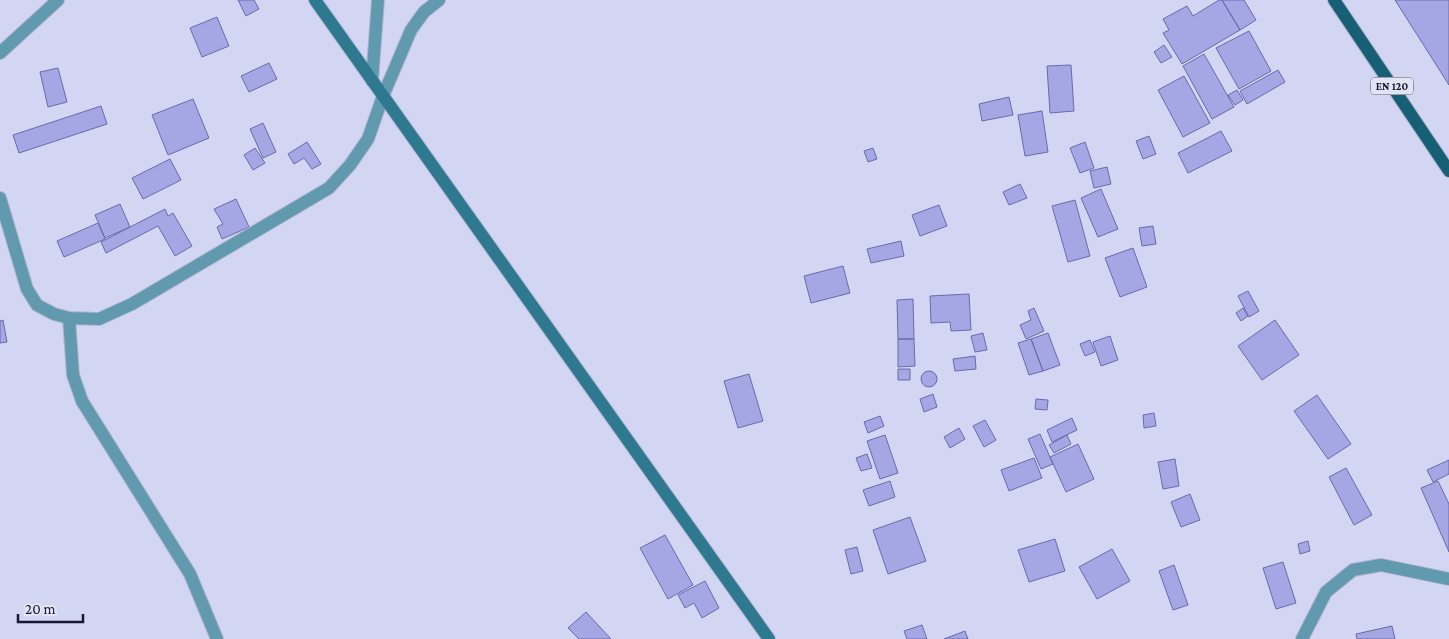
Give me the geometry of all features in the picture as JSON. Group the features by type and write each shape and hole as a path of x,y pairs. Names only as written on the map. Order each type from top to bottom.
{"main road":[{"name":"EN 120","path":"1334,0 1449,171"}],"street":[{"path":"0,53 58,0"},
{"path":"314,0 769,639"},
{"path":"372,81 378,0"},
{"path":"0,198 27,289 37,304 54,314 69,318 99,319 132,304 329,188 350,165 368,139 383,96 411,30 424,12 439,0"},
{"path":"69,318 73,375 82,401 190,574 217,639"},
{"path":"1302,639 1326,592 1353,570 1381,565 1449,578"}],"building":[{"path":"238,0 254,0 259,9 246,16"},
{"path":"1222,0 1240,30 1182,64 1163,33 1169,30 1163,19 1187,6 1193,16"},
{"path":"1222,0 1244,0 1256,20 1240,30"},
{"path":"1395,0 1449,0 1449,85"},
{"path":"217,17 229,46 202,57 190,28"},
{"path":"1249,31 1271,71 1239,89 1216,48"},
{"path":"1164,45 1172,57 1161,63 1154,52"},
{"path":"1204,54 1234,107 1212,119 1183,66"},
{"path":"269,63 277,79 249,92 241,76"},
{"path":"1071,65 1074,111 1050,113 1047,66"},
{"path":"58,68 67,102 48,107 40,72"},
{"path":"1278,70 1285,82 1247,104 1240,91"},
{"path":"1184,76 1210,123 1183,137 1158,90"},
{"path":"1237,90 1243,100 1235,105 1228,95"},
{"path":"1009,97 1013,115 982,121 979,104"},
{"path":"193,99 209,138 168,155 152,115"},
{"path":"101,106 107,124 19,153 13,135"},
{"path":"1042,111 1048,152 1025,156 1018,115"},
{"path":"263,123 276,152 263,158 250,129"},
{"path":"1221,131 1232,151 1188,173 1178,153"},
{"path":"1149,136 1156,154 1143,159 1136,141"},
{"path":"307,142 321,164 312,169 304,158 294,164 288,154"},
{"path":"1085,142 1094,168 1080,173 1070,148"},
{"path":"255,148 265,163 253,170 244,155"},
{"path":"873,148 877,159 868,162 864,151"},
{"path":"170,159 181,180 143,199 132,178"},
{"path":"1107,167 1111,184 1094,188 1090,171"},
{"path":"1020,184 1027,198 1009,205 1003,192"},
{"path":"1101,189 1118,229 1098,237 1081,198"},
{"path":"236,199 249,227 222,239 217,227 223,224 214,209"},
{"path":"1075,200 1090,256 1068,262 1052,206"},
{"path":"120,204 130,227 105,238 95,215"},
{"path":"939,205 947,226 920,236 912,215"},
{"path":"165,209 168,216 173,213 192,246 175,256 158,226 106,253 101,242"},
{"path":"98,223 105,239 64,257 57,241"},
{"path":"1153,226 1156,244 1142,246 1139,228"},
{"path":"901,241 904,256 871,263 867,249"},
{"path":"1133,248 1147,287 1120,297 1105,258"},
{"path":"843,266 850,293 811,303 804,276"},
{"path":"1248,291 1259,311 1249,317 1238,296"},
{"path":"969,294 971,330 951,331 950,322 931,323 930,296"},
{"path":"913,299 914,339 898,339 897,300"},
{"path":"1034,308 1044,331 1026,339 1020,325 1031,320 1028,311"},
{"path":"1243,308 1248,316 1241,321 1236,313"},
{"path":"3,320 7,342 0,343 0,321"},
{"path":"1275,320 1299,355 1262,380 1238,346"},
{"path":"983,333 987,350 975,352 971,336"},
{"path":"1048,333 1060,365 1043,371 1031,339"},
{"path":"1110,336 1118,360 1101,366 1093,342"},
{"path":"898,339 914,339 915,366 898,367"},
{"path":"1031,339 1043,371 1029,375 1018,343"},
{"path":"1090,340 1095,352 1085,356 1080,344"},
{"path":"975,356 976,369 955,371 953,359"},
{"path":"898,369 910,369 910,380 898,380"},
{"path":"929,371 937,379 929,387 921,379"},
{"path":"749,374 763,421 738,428 724,381"},
{"path":"933,394 937,407 924,412 920,399"},
{"path":"1317,395 1351,444 1328,459 1294,411"},
{"path":"1036,399 1048,400 1047,410 1035,409"},
{"path":"1154,413 1156,426 1144,428 1143,415"},
{"path":"880,416 884,426 868,433 864,422"},
{"path":"1072,418 1077,430 1052,442 1047,430"},
{"path":"985,420 996,440 984,447 973,426"},
{"path":"959,428 965,439 950,448 944,437"},
{"path":"1040,434 1053,464 1041,469 1028,439"},
{"path":"885,435 898,473 880,479 867,441"},
{"path":"1067,435 1071,444 1054,453 1049,445"},
{"path":"1078,444 1094,479 1066,492 1050,457"},
{"path":"867,454 872,468 861,471 856,458"},
{"path":"1034,458 1042,478 1009,491 1001,470"},
{"path":"1175,459 1179,486 1163,489 1158,462"},
{"path":"1449,460 1449,474 1433,482 1427,470"},
{"path":"1346,468 1372,515 1354,525 1329,477"},
{"path":"890,481 895,497 869,506 863,490"},
{"path":"1438,481 1449,504 1449,552 1421,488"},
{"path":"1190,494 1200,520 1181,527 1171,502"},
{"path":"910,517 926,561 888,574 873,530"},
{"path":"665,535 693,585 668,599 640,548"},
{"path":"1055,539 1065,571 1029,582 1018,550"},
{"path":"1308,541 1310,551 1300,554 1298,544"},
{"path":"857,547 863,571 851,574 845,550"},
{"path":"1112,549 1130,581 1097,599 1079,567"},
{"path":"1283,562 1296,603 1276,609 1263,568"},
{"path":"1174,565 1188,605 1173,610 1159,571"},
{"path":"705,581 719,608 702,618 694,603 685,608 678,595"},
{"path":"586,612 611,639 579,639 568,628"},
{"path":"922,625 927,639 907,639 904,631"},
{"path":"1392,626 1395,639 1357,639 1356,634"},
{"path":"965,631 968,639 944,639"}]}
